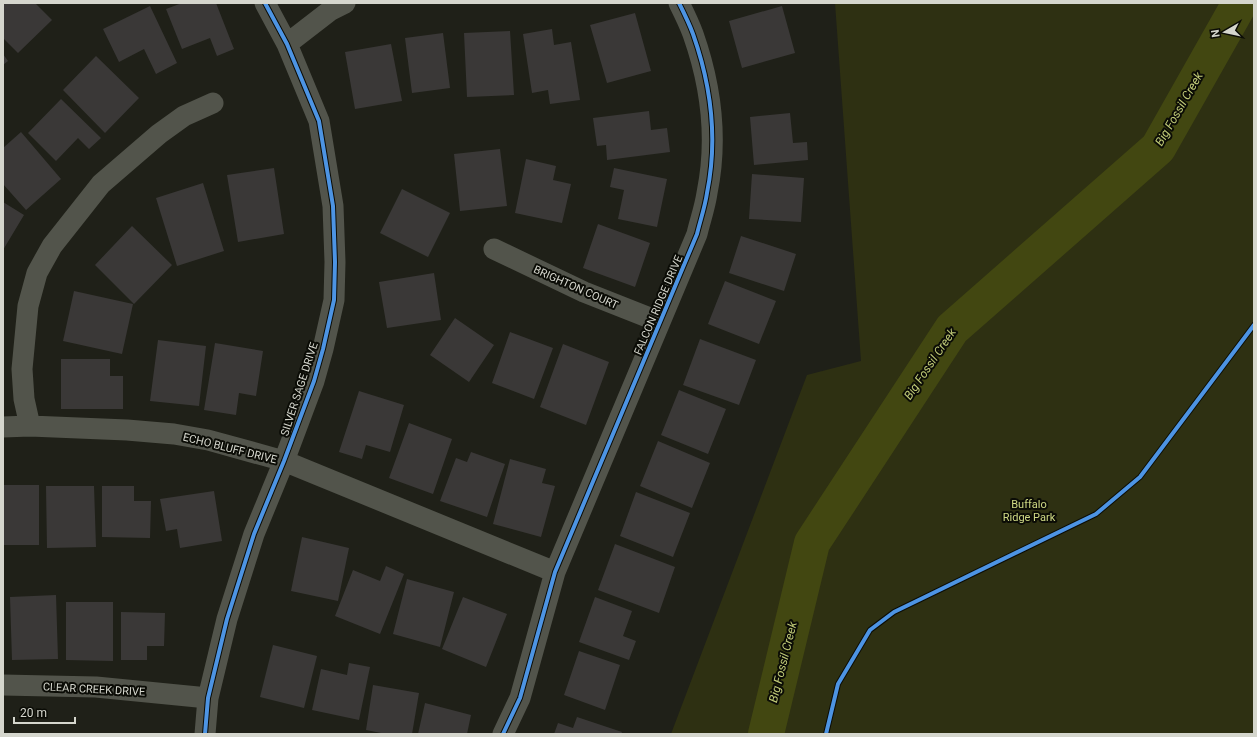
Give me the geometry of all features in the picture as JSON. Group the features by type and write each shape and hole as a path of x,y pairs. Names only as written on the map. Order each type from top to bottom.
{"street":[{"name":"SILVER SAGE DRIVE","path":"204,734 208,698 227,619 254,534 284,461 314,381 334,300 335,262 333,206 320,121 287,44 265,3"},
{"path":"287,44 330,10 345,3"},
{"name":"FALCON RIDGE DRIVE","path":"504,734 520,698 555,572 697,234 707,192 713,141 711,105 707,81 693,32 679,3"},
{"path":"30,426 24,399 22,369 28,306 37,272 52,246 101,184 159,134 184,116 213,103"},
{"name":"BRIGHTON COURT","path":"494,249 584,292 660,322"},
{"name":"ECHO BLUFF DRIVE","path":"3,427 30,426 127,430 174,434 208,440 284,461 555,572"},
{"name":"CLEAR CREEK DRIVE","path":"3,685 96,687 208,698"}],"green space":[{"name":"Buffalo Ridge Park","path":"835,3 1254,3 1254,734 671,734 807,375 861,361"}],"building":[{"path":"3,3 35,3 52,20 18,53 3,38"},
{"path":"182,3 216,3 234,49 217,56 210,38 182,49 166,9"},
{"path":"150,6 177,63 156,74 144,49 119,62 103,29"},
{"path":"782,6 795,53 742,68 729,21"},
{"path":"635,13 651,71 607,83 590,25"},
{"path":"552,29 554,45 571,42 580,100 550,104 548,90 532,93 523,34"},
{"path":"510,31 514,95 467,97 464,33"},
{"path":"443,33 450,88 412,93 405,38"},
{"path":"391,44 402,101 355,109 345,52"},
{"path":"3,54 8,61 3,65"},
{"path":"96,56 139,98 105,133 63,90"},
{"path":"61,99 101,138 89,149 78,138 56,161 28,133"},
{"path":"649,111 651,130 667,128 670,152 607,160 606,145 597,146 593,118"},
{"path":"790,113 793,143 807,142 808,160 754,165 750,117"},
{"path":"21,132 61,179 26,210 3,184 3,148"},
{"path":"500,149 507,206 460,211 454,154"},
{"path":"526,159 556,166 553,180 571,184 562,223 515,213"},
{"path":"274,168 284,234 238,242 227,175"},
{"path":"614,168 667,179 657,227 618,219 624,190 610,187"},
{"path":"752,174 804,178 801,222 749,219"},
{"path":"203,183 224,251 177,266 156,198"},
{"path":"402,189 450,213 428,257 380,233"},
{"path":"3,202 24,215 3,250"},
{"path":"598,224 650,243 635,287 583,268"},
{"path":"132,226 172,265 134,304 95,265"},
{"path":"741,236 796,254 784,291 729,273"},
{"path":"434,273 441,320 387,328 379,282"},
{"path":"725,281 776,301 759,344 708,324"},
{"path":"74,291 133,304 122,354 63,341"},
{"path":"455,318 494,345 469,382 430,355"},
{"path":"510,332 553,348 534,399 492,383"},
{"path":"700,339 756,360 739,405 683,385"},
{"path":"158,340 206,346 199,406 150,401"},
{"path":"215,343 263,351 256,396 239,393 236,415 204,410"},
{"path":"563,344 609,362 586,425 540,407"},
{"path":"61,359 110,359 110,376 123,376 123,409 61,409"},
{"path":"679,390 726,409 708,454 661,435"},
{"path":"359,391 404,405 390,452 366,445 362,459 339,452"},
{"path":"409,423 452,439 433,494 389,478"},
{"path":"658,441 710,463 692,508 640,486"},
{"path":"471,452 505,464 487,517 440,501 456,458 467,462"},
{"path":"510,459 546,469 542,483 555,486 541,537 493,524"},
{"path":"3,485 39,485 39,545 3,545"},
{"path":"46,486 94,486 96,547 47,548"},
{"path":"102,486 134,486 134,501 151,501 150,538 102,537"},
{"path":"214,491 222,541 180,548 177,529 166,531 160,499"},
{"path":"636,492 690,513 673,557 620,536"},
{"path":"302,537 349,548 338,601 291,591"},
{"path":"615,544 675,567 659,613 598,590"},
{"path":"386,566 404,574 380,634 335,616 353,570 380,581"},
{"path":"407,579 454,592 440,647 393,634"},
{"path":"56,595 58,659 12,660 10,597"},
{"path":"463,597 507,614 486,667 442,649"},
{"path":"595,597 632,611 623,636 636,641 629,660 579,642"},
{"path":"66,602 113,602 113,661 66,660"},
{"path":"121,612 165,613 164,646 147,646 147,660 121,660"},
{"path":"273,645 317,656 304,708 260,697"},
{"path":"579,651 620,665 605,710 564,695"},
{"path":"349,663 370,667 359,720 312,710 321,669 347,675"},
{"path":"373,685 419,693 412,734 381,734 366,730"},
{"path":"425,703 471,715 467,734 418,734"},
{"path":"577,717 622,732 621,734 554,734 558,723 573,728"}],"waterway":[{"name":"Big Fossil Creek","path":"766,734 812,543 952,329 1158,148 1240,3"}],"cycle path":[{"path":"205,734 208,698 227,619 254,534 284,461 314,381 334,300 335,262 333,206 319,121 287,44 265,3"},
{"path":"503,734 520,698 555,572 697,234 705,203 712,153 711,112 699,53 679,3"},
{"path":"826,734 838,684 870,630 894,612 1096,514 1140,477 1254,325"}]}
